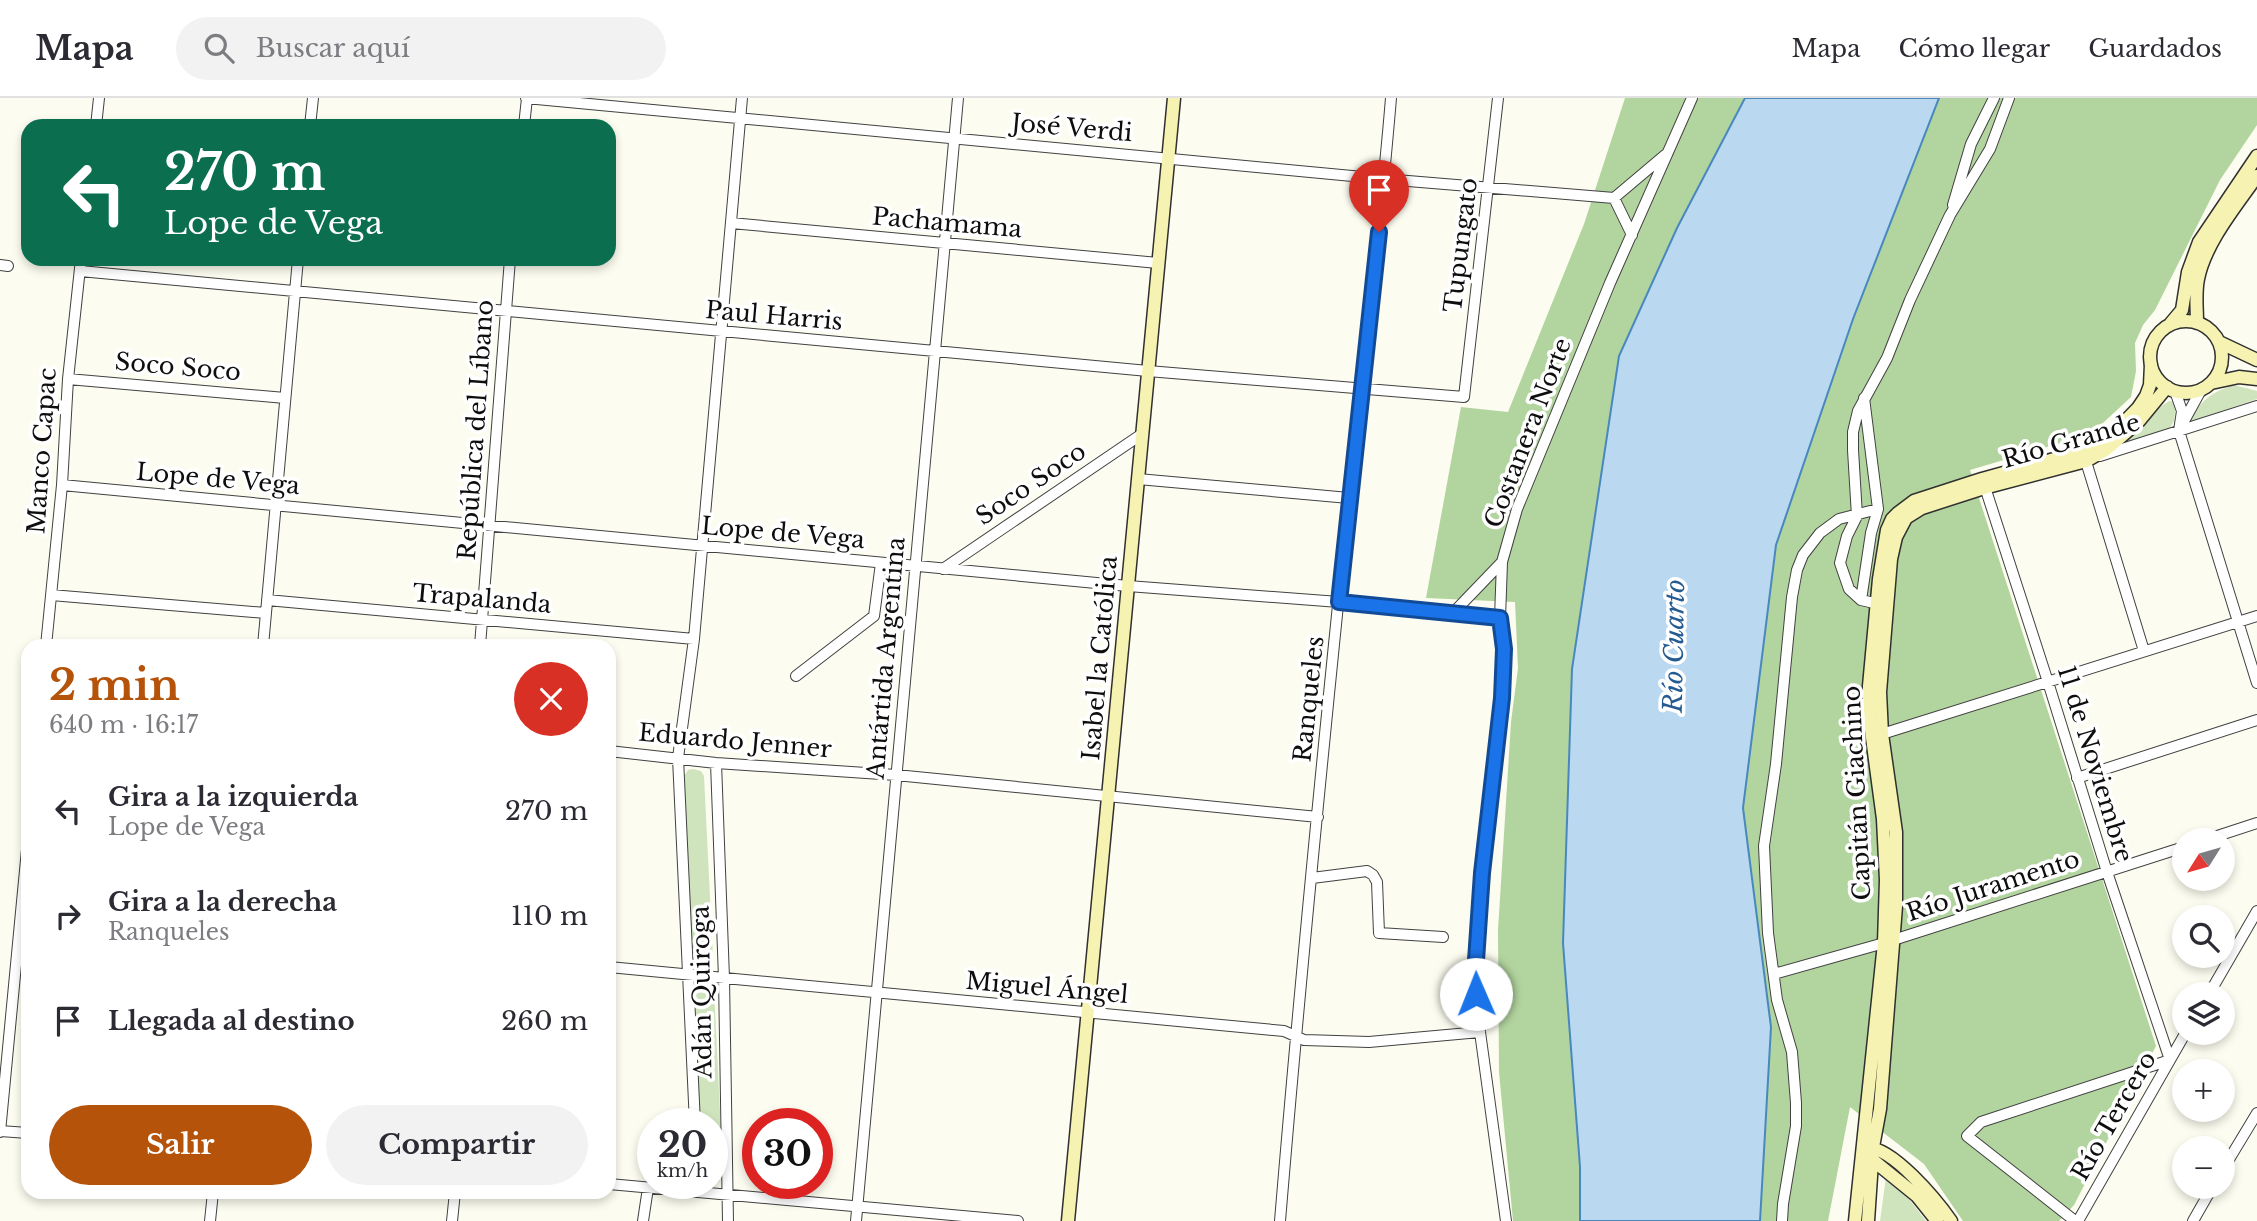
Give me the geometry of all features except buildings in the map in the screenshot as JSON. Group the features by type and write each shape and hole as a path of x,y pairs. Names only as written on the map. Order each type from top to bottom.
{"main road":[{"name":"Isabel la Católica","path":"1068,1221 1174,98"},
{"path":"2085,456 2107,440 2138,408 2150,385 2153,344 2182,310 2188,272 2199,242 2257,156"},
{"path":"2197,323 2197,281 2208,248 2257,176"},
{"path":"2169,325 2188,321 2214,333 2222,353 2221,364 2217,375 2206,387"},
{"path":"2219,342 2257,360"},
{"path":"2151,363 2160,381 2171,389 2193,392 2239,377 2257,379"},
{"path":"2085,456 2107,449 2123,437 2171,389"},
{"name":"Río Grande","path":"1901,524 1922,508 1983,483 2085,456"},
{"name":"Capitán Giachino","path":"1855,1221 1880,1109 1896,832 1882,734 1880,692 1884,546 1892,519 1914,501 1983,483"},
{"name":"Capitán Giachino","path":"1889,942 1884,829 1869,715 1869,686 1891,559 1901,524"},
{"path":"1869,1152 1917,1196 1937,1221"},
{"path":"1869,1152 1890,1157 1933,1198 1951,1221"},
{"name":"Capitán Giachino","path":"1868,1221 1869,1152"}],"street":[{"path":"97,119 99,98"},
{"path":"311,119 313,98"},
{"path":"525,119 527,98"},
{"name":"José Verdi","path":"527,98 1384,179 1615,198"},
{"name":"Adán Quiroga","path":"694,1108 678,758 694,639 742,98"},
{"name":"Antártida Argentina","path":"856,1221 958,98"},
{"name":"Ranqueles","path":"1280,1221 1295,1037 1391,98"},
{"name":"Tupungato","path":"1464,397 1498,98"},
{"name":"Costanera Norte","path":"1506,1221 1479,1032 1475,975 1482,873 1502,698 1502,562 1517,509 1610,283 1692,98"},
{"path":"1950,215 1971,144 1994,98"},
{"path":"1882,605 1861,600 1849,589 1840,563 1847,536 1857,516 1853,432 1858,411 1887,358 1910,300 1950,215 1982,166 2009,98"},
{"path":"1632,235 1615,198 1668,153"},
{"name":"Pachamama","path":"731,223 1158,263"},
{"name":"Manco Capac","path":"47,639 62,485 68,379 80,266"},
{"path":"264,639 297,266"},
{"name":"República del Líbano","path":"481,639 509,266"},
{"name":"Paul Harris","path":"80,271 935,352 1464,397"},
{"name":"Soco Soco","path":"68,379 285,398"},
{"path":"2179,431 2206,387"},
{"path":"2171,389 2182,411 2179,431 2257,683"},
{"path":"1861,600 1871,533 1878,509 1864,398"},
{"name":"Río Grande","path":"2085,456 2179,431 2257,406"},
{"name":"Soco Soco","path":"943,569 1142,434"},
{"path":"2085,456 2144,651"},
{"path":"1138,479 1349,498"},
{"name":"11 de Noviembre","path":"1983,483 2170,1060"},
{"name":"Lope de Vega","path":"62,485 943,569 1500,618"},
{"path":"1782,1221 1796,1126 1796,1103 1792,1052 1777,1000 1768,933 1764,846 1776,764 1792,597 1803,555 1820,533 1839,519 1878,509"},
{"path":"1453,613 1502,562"},
{"path":"796,676 874,617 881,563"},
{"path":"51,595 266,613"},
{"name":"Trapalanda","path":"267,600 694,639"},
{"path":"1882,734 2257,616"},
{"path":"2077,778 2257,720"},
{"name":"Eduardo Jenner","path":"616,752 716,763 896,775 1318,817"},
{"name":"Adán Quiroga","path":"716,763 726,1108"},
{"path":"2235,830 2257,823"},
{"name":"Río Juramento","path":"1774,974 1889,942 2172,851"},
{"path":"1312,878 1367,871 1377,882 1379,933 1443,937"},
{"path":"2215,982 2257,911"},
{"path":"21,939 0,1131 21,1132"},
{"name":"Miguel Ángel","path":"616,968 1284,1031 1304,1040 1369,1042 1479,1032"},
{"name":"Río Tercero","path":"2076,1221 2179,1045"},
{"path":"2076,1221 1967,1136 1980,1122 2170,1060"},
{"path":"2235,1149 2257,1113"},
{"path":"616,1185 637,1187"},
{"path":"728,1195 1018,1221"},
{"path":"211,1221 213,1199"},
{"path":"452,1221 454,1199"},
{"path":"643,1221 646,1199"},
{"name":"Adán Quiroga","path":"727,1199 728,1221"},
{"path":"2193,1221 2206,1199"}],"green space":[{"path":"1625,98 1745,98 1677,228 1572,669 1563,943 1580,1167 1580,1221 1513,1221 1499,1072 1498,930 1511,722 1518,668 1515,602 1426,598 1461,407 1508,412 1584,224"},
{"path":"1939,98 2257,98 2257,125 2220,180 2155,310 2143,325 2135,343 2136,371 2131,397 2091,434 1970,470 2156,1046 2074,1205 2059,1221 1963,1221 1924,1164 1850,1107 1828,1221 1760,1221 1771,1027 1743,808 1776,545 1853,319"},
{"path":"2234,385 2257,391 2257,399 2189,422 2207,398"},
{"path":"2169,401 2176,402 2174,421 2170,428 2124,443 2152,415"},
{"path":"688,770 701,771 704,776 713,958 709,968 703,971 695,968 691,959 684,776"},
{"path":"703,982 714,989 720,1108 699,1108 695,989"},
{"path":"1886,1177 1909,1199 1926,1221 1880,1221"}],"water":[{"name":"Río Cuarto","path":"1745,98 1939,98 1853,319 1776,545 1743,808 1771,1027 1760,1221 1580,1221 1580,1167 1563,943 1572,669 1619,356 1677,228"}],"route":[{"path":"1379,232 1339,602 1500,618 1504,649 1502,698 1482,873 1476,994"}]}
